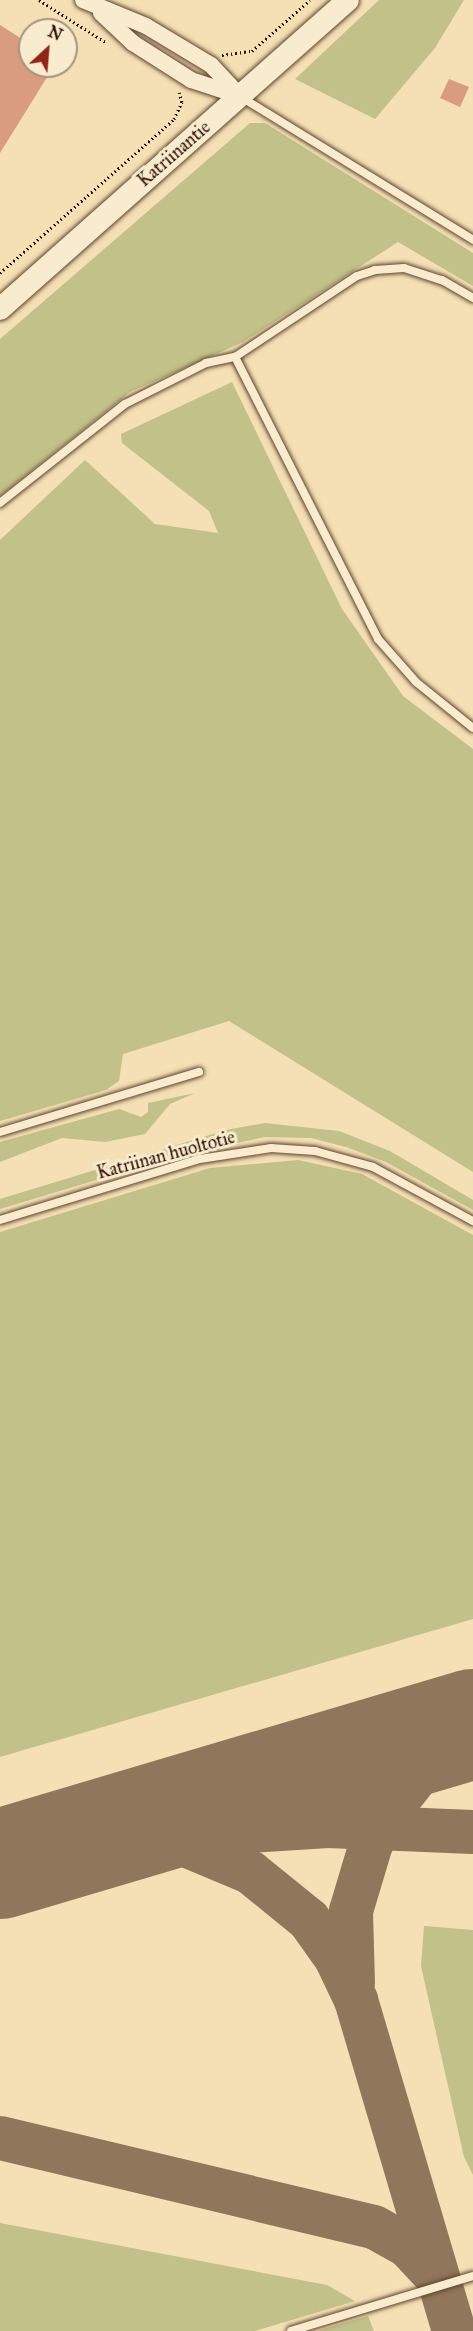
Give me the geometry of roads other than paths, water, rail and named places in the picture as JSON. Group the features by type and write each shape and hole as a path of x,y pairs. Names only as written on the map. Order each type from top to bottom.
{"main road":[{"name":"Katriinantie","path":"0,309 348,0"}],"street":[{"path":"89,4 146,26 211,65 240,96"},
{"path":"89,4 133,43 191,80 240,96"}],"lane":[{"path":"240,96 473,240"},
{"path":"0,502 125,404 206,363 235,357 357,276 375,270 404,268 442,280 473,298"},
{"path":"235,357 378,639 416,682 473,728"},
{"path":"0,1132 199,1072"},
{"name":"Katriinan huoltotie","path":"0,1220 200,1159 271,1148 315,1151 373,1167 473,1221"},
{"path":"291,2331 473,2276"}]}
